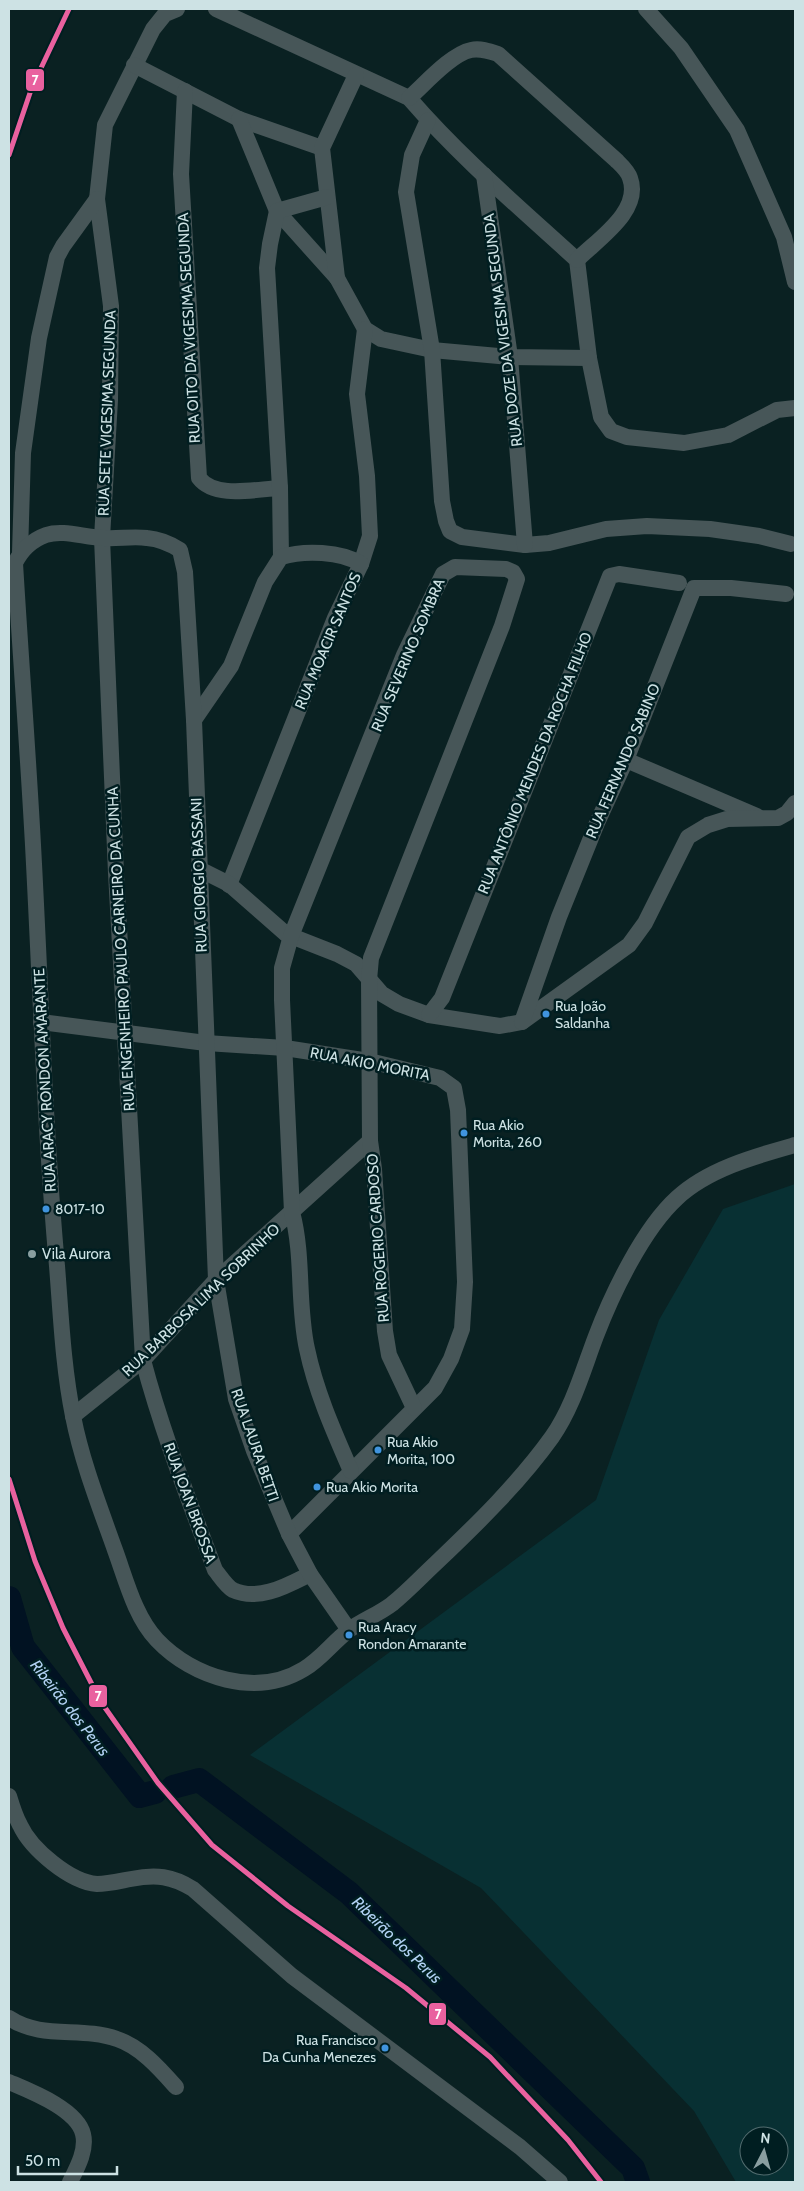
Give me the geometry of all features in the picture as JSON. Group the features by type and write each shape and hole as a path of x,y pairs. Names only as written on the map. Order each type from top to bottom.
{"street":[{"name":"RUA SETE VIGESIMA SEGUNDA","path":"102,538 110,400 111,306 97,199 105,125 153,29 166,14 177,9"},
{"path":"216,9 409,98 428,120 484,175 577,260 590,358 601,417 611,431 627,437 684,443 728,435 777,410 795,408"},
{"path":"646,9 682,48 737,130 784,237 795,282"},
{"path":"409,98 455,57 470,50 486,50 498,54 616,160 630,176 634,192 628,211 577,260"},
{"path":"134,65 239,119 322,148"},
{"path":"337,278 326,197 322,148 356,75"},
{"name":"RUA OITO DA VIGESIMA SEGUNDA","path":"185,91 181,174 199,478 205,487 224,491 280,488"},
{"path":"239,119 277,211 337,278 364,329 358,394 367,476 370,536 361,564"},
{"path":"428,120 412,155 406,192 432,350 442,501 446,522 450,531 462,537 525,545 549,543 606,529 647,526 710,529 759,536 791,544"},
{"name":"RUA DOZE DA VIGESIMA SEGUNDA","path":"484,175 510,357 525,545"},
{"path":"277,211 326,197"},
{"name":"RUA ARACY RONDON AMARANTE","path":"97,199 57,257 39,338 22,453 20,553 15,563 34,864 53,1226 65,1366 73,1416 84,1465 142,1620 156,1640 179,1660 203,1672 234,1682 263,1682 286,1678 303,1670 349,1630 393,1603 470,1531 554,1435 572,1399 598,1329 631,1261 654,1226 678,1197 714,1174 748,1158 795,1145"},
{"path":"194,720 231,666 265,582 281,557 280,488 267,268 277,211"},
{"path":"364,329 381,338 432,350 510,357 590,358"},
{"path":"20,553 33,542 47,535 69,534 102,538"},
{"name":"RUA GIORGIO BASSANI","path":"102,538 147,538 168,542 180,550 185,572 194,720 216,1280"},
{"name":"RUA ENGENHEIRO PAULO CARNEIRO DA CUNHA","path":"102,538 143,1360"},
{"name":"RUA MOACIR SANTOS","path":"229,885 334,618 361,564 351,558 338,556 298,554 281,557"},
{"name":"RUA SEVERINO SOMBRA","path":"351,1471 324,1408 306,1348 298,1243 292,1212 282,968 292,936 404,655 443,574 455,567 506,569 513,572 517,579 502,626 371,958 369,980"},
{"name":"RUA ANTÔNIO MENDES DA ROCHA FILHO","path":"429,1015 442,998 448,984 610,575 619,574 679,583"},
{"name":"RUA FERNANDO SABINO","path":"522,1022 555,926 597,823 626,760 694,588 731,588 786,594"},
{"path":"626,760 766,820"},
{"path":"199,869 229,885 292,936 337,954 356,964 382,994 399,1004 429,1015 494,1026 522,1022 629,945 645,922 688,837 708,825 727,819 766,820 782,816 795,803"},
{"name":"RUA ROGERIO CARDOSO","path":"369,980 370,1141 387,1347 414,1408"},
{"name":"RUA AKIO MORITA","path":"41,1022 206,1043 285,1048 369,1062 440,1078 450,1084 456,1095 465,1282 462,1328 451,1359 435,1388 289,1534"},
{"name":"RUA BARBOSA LIMA SOBRINHO","path":"73,1416 143,1360 216,1280 370,1141"},
{"name":"RUA LAURA BETTI","path":"216,1280 236,1399 270,1492 310,1574"},
{"name":"RUA JOAN BROSSA","path":"143,1360 154,1404 171,1453 215,1570 221,1578 232,1589 246,1594 279,1589 310,1574"},
{"path":"310,1574 349,1630"},
{"path":"9,1796 20,1827 35,1846 56,1866 76,1879 97,1884 163,1876 177,1879 193,1889 292,1976 520,2147 560,2182"},
{"path":"9,2018 23,2026 40,2030 84,2033 118,2039 134,2048 176,2087"},
{"path":"9,2082 68,2113 80,2127 83,2135 83,2150 70,2182"}],"shaded area":[{"path":"795,1184 795,2182 736,2182 694,2111 481,1888 250,1755 596,1500 659,1320 723,1209"}],"waterway":[{"name":"Ribeirão dos Perus","path":"9,1598 23,1647 140,1796 155,1792"},
{"name":"Ribeirão dos Perus","path":"173,1787 199,1780 349,1893 633,2168 638,2182"}],"transit line":[{"name":"7","path":"9,155 32,87 69,9"},
{"name":"7","path":"9,1479 35,1561 63,1628 101,1702 158,1783 212,1845 288,1906 406,1988 490,2057 568,2140 601,2182"}],"place":[{"name":"Rua João Saldanha","path":"546,1014"},
{"name":"Rua Akio Morita, 260","path":"464,1133"},
{"name":"8017-10","path":"46,1209"},
{"name":"Vila Aurora","path":"32,1254"},
{"name":"Rua Akio Morita, 100","path":"378,1450"},
{"name":"Rua Akio Morita","path":"317,1487"},
{"name":"Rua Aracy Rondon Amarante","path":"349,1635"},
{"name":"Rua Francisco Da Cunha Menezes","path":"385,2048"}]}
